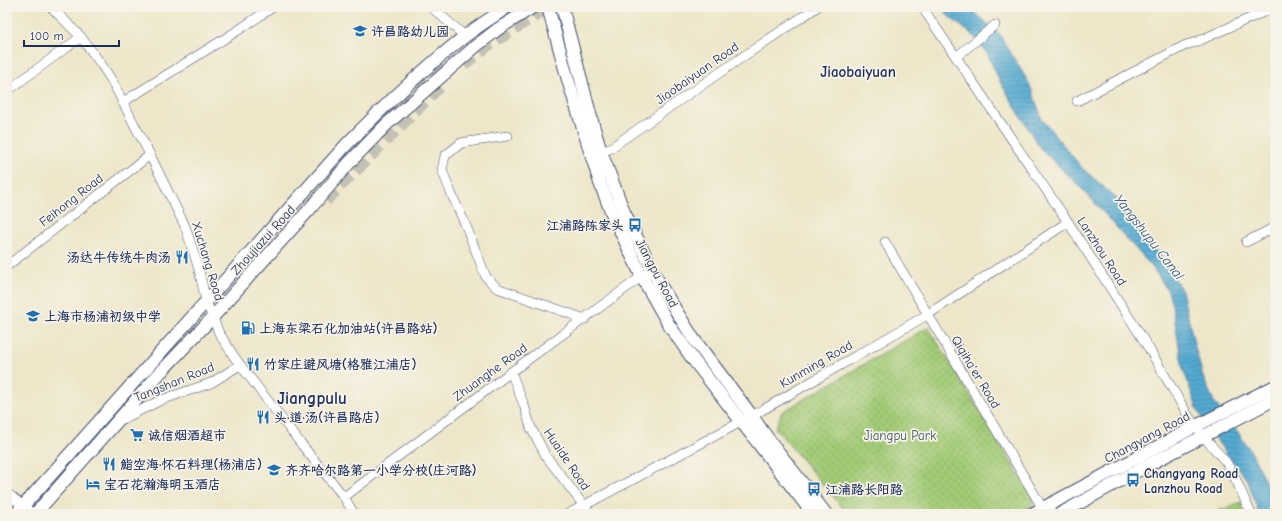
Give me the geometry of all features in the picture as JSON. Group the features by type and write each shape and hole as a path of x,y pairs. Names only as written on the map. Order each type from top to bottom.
{"main road":[{"name":"Zhoujiazui Road","path":"20,510 206,301 374,116 417,76 465,36 507,7"},
{"name":"Zhoujiazui Road","path":"34,514 159,374 308,212 350,162 387,124 476,46 498,29 533,7"},
{"name":"Jiangpu Road","path":"548,7 566,74 596,154 652,270 693,338 813,514"},
{"name":"Jiangpu Road","path":"562,7 593,125 596,154 611,211 642,277 669,325 692,358 747,419 763,432 826,514"},
{"name":"Changyang Road","path":"1060,514 1203,436 1275,386"},
{"name":"Changyang Road","path":"1040,512 1196,426 1275,399"}],"street":[{"name":"Xuchang Road","path":"51,7 81,37 101,64 150,154 192,243 206,301 219,333 240,365 344,497 354,514"},
{"path":"123,102 237,32 273,7"},
{"path":"431,7 465,36"},
{"name":"Jiaobaiyuan Road","path":"596,154 609,149 817,7"},
{"name":"Lanzhou Road","path":"922,7 1068,222 1148,347 1189,417 1232,471 1251,514"},
{"path":"1077,101 1186,45 1275,7"},
{"path":"956,57 995,26"},
{"path":"7,91 81,37"},
{"path":"508,136 461,144 445,156 442,170 486,277 497,288 585,319"},
{"name":"Feihong Road","path":"7,266 150,154"},
{"name":"Kunming Road","path":"568,514 747,419 927,315 1068,222"},
{"path":"1246,242 1275,227"},
{"name":"Qiqiha'er Road","path":"885,242 1040,512"},
{"name":"Zhuanghe Road","path":"344,497 511,372 652,270"},
{"name":"Tangshan Road","path":"116,422 161,400 211,384 240,365"},
{"name":"Huaide Road","path":"511,372 531,428 537,440 546,456 590,514"},
{"path":"7,492 20,510 34,514"}],"green space":[{"name":"Jiangpu Park","path":"928,327 1032,496 1033,506 1018,514 848,514 775,428 782,412"},
{"path":"1241,502 1245,514 1211,514"}],"water":[{"path":"942,7 968,7 999,33 1030,85 1042,119 1082,168 1115,197 1163,259 1182,291 1203,377 1214,402 1238,432 1252,453 1275,503 1275,514 1259,514 1248,481 1219,444 1198,411 1183,369 1172,305 1168,291 1153,268 1086,193 1040,148 999,80 988,55 975,37 947,15"}],"tunnel":[{"path":"476,35 519,7"},
{"path":"463,64 487,45 547,7"},
{"path":"326,176 351,148 444,60"},
{"path":"325,200 443,82"}],"place":[{"name":"许昌路幼儿园","path":"360,31"},
{"name":"江浦路陈家头","path":"635,225"},
{"name":"汤达牛传统牛肉汤","path":"182,257"},
{"name":"上海市杨浦初级中学","path":"33,316"},
{"name":"上海东梁石化加油站(许昌路站)","path":"248,328"},
{"name":"竹家庄避风塘(格雅江浦店)","path":"253,364"},
{"name":"头·道·汤(许昌路店)","path":"263,417"},
{"name":"诚信烟酒超市","path":"137,435"},
{"name":"鮨空海·怀石料理(杨浦店)","path":"109,464"},
{"name":"齐齐哈尔路第一小学分校(庄河路)","path":"274,470"},
{"name":"Changyang Road Lanzhou Road","path":"1133,480"},
{"name":"宝石花瀚海明玉酒店","path":"93,484"},
{"name":"江浦路长阳路","path":"814,489"}],"district":[{"name":"Jiaobaiyuan","path":"858,72"},
{"name":"Jiangpulu","path":"312,398"}],"water label":[{"name":"Yangshupu Canal","path":"1149,237"}]}
